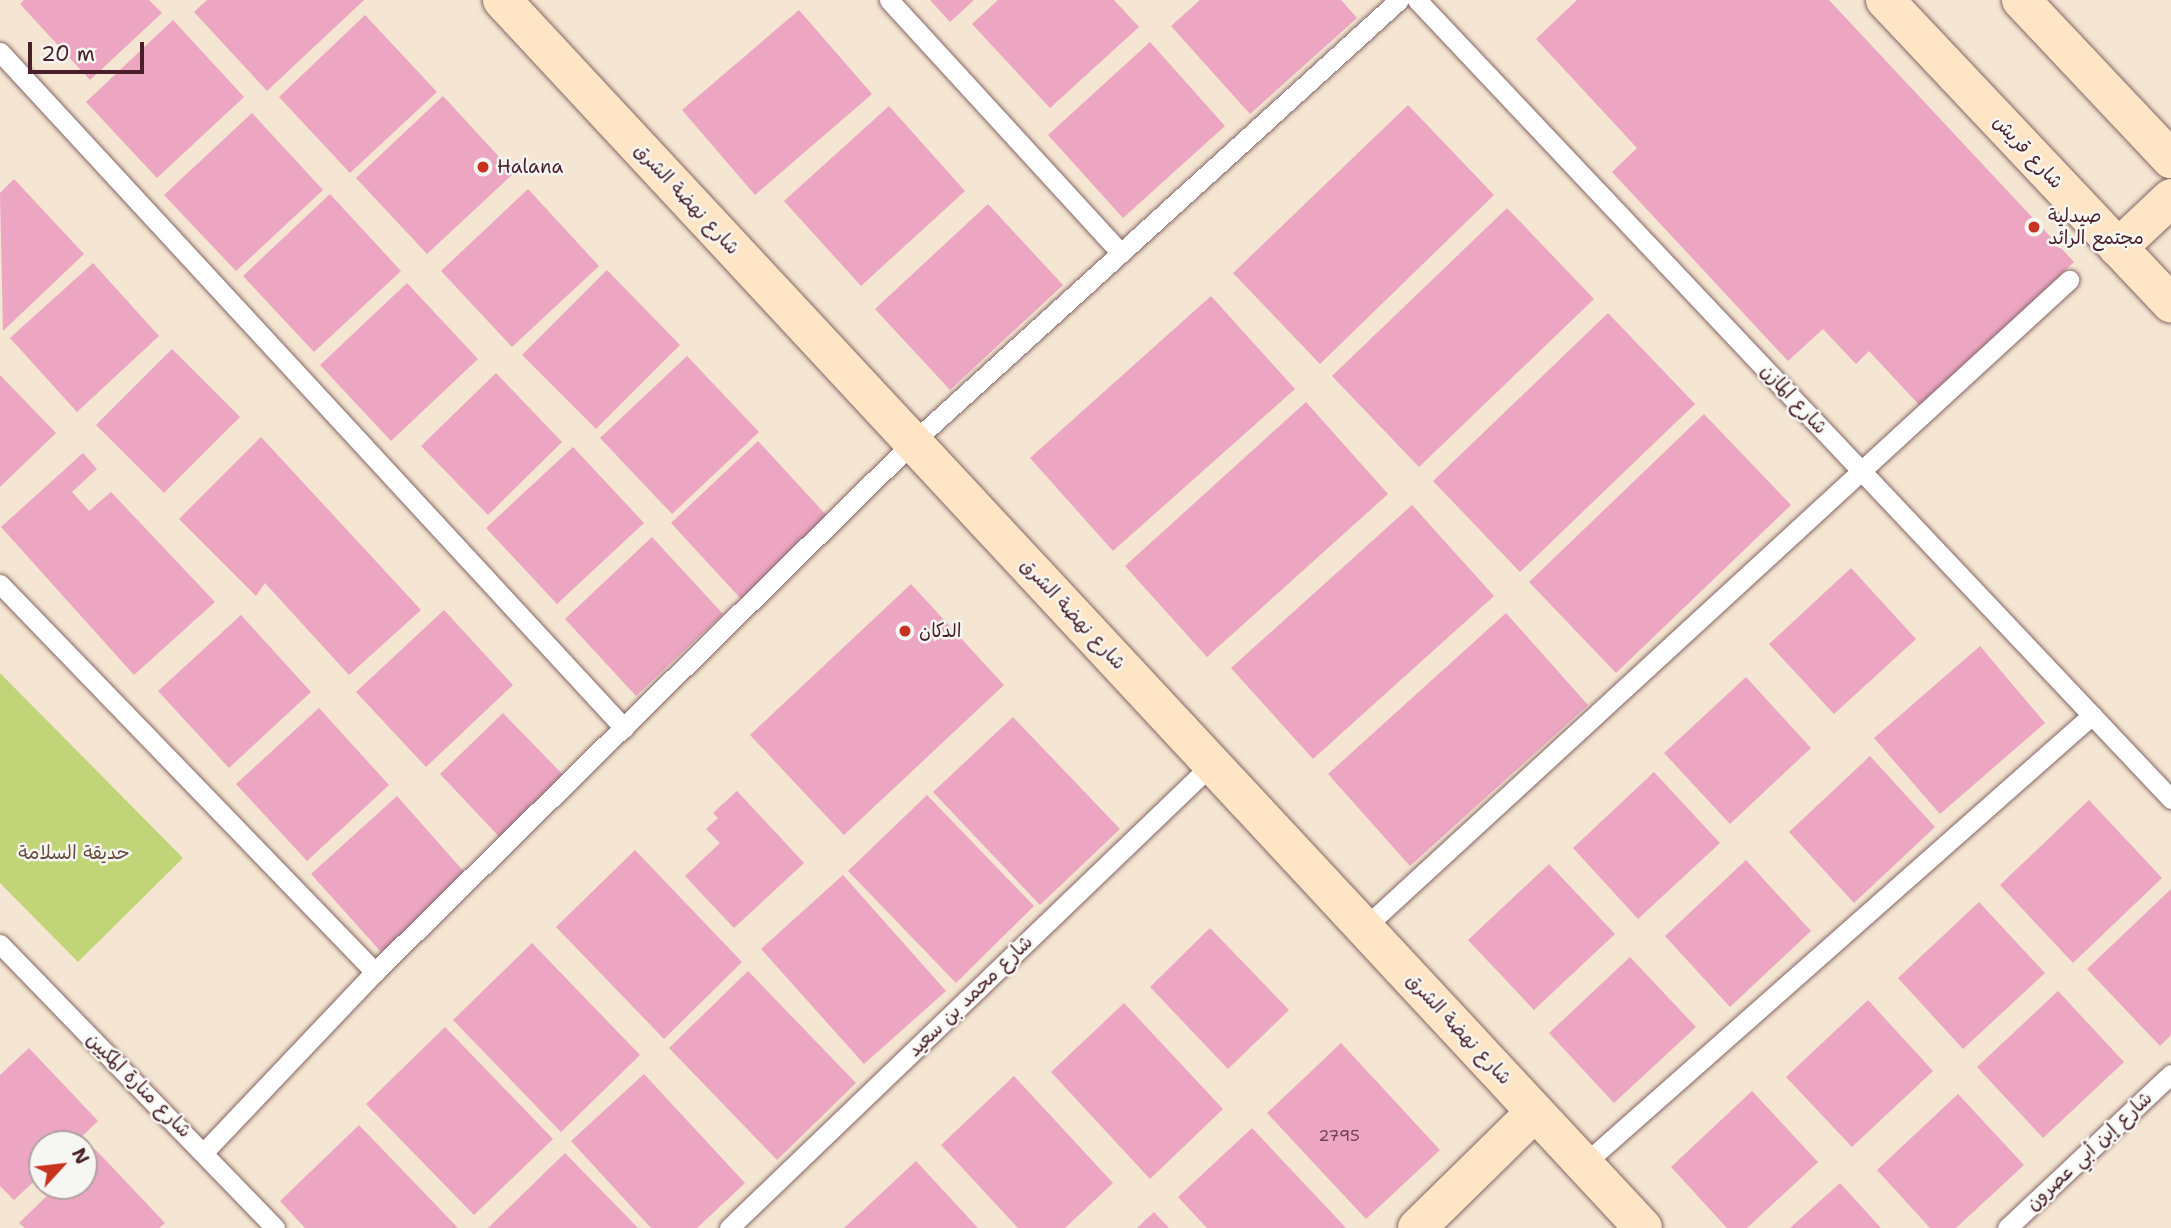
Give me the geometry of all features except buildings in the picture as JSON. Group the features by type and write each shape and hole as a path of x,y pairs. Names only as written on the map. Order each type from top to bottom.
{"street":[{"name":"شارع نهضة الشرق","path":"502,0 1643,1228"},
{"name":"شارع قريش","path":"1885,0 2171,304"},
{"path":"2021,0 2171,159"},
{"path":"2119,248 2171,198"},
{"path":"1417,1228 1535,1112"}],"lane":[{"path":"889,0 1121,253"},
{"path":"204,1152 375,972 913,442 1399,0"},
{"name":"شارع المازن","path":"1417,0 2171,799"},
{"path":"0,52 624,728"},
{"path":"1364,928 1863,473 2069,280"},
{"path":"0,584 375,972"},
{"path":"1584,1164 2092,715"},
{"name":"شارع محمد بن سعيد","path":"729,1228 1212,764"},
{"name":"شارع منارة المكيين","path":"0,944 275,1228"},
{"name":"شارع إبن أبي عصرون","path":"2007,1228 2171,1074"}],"green space":[{"name":"حديقة السلامة","path":"0,673 183,858 78,962 0,883"}],"place":[{"name":"Halana","path":"483,167"},
{"name":"صيدلية مجتمع الرائد","path":"2034,227"},
{"name":"الدكان","path":"905,631"}]}
